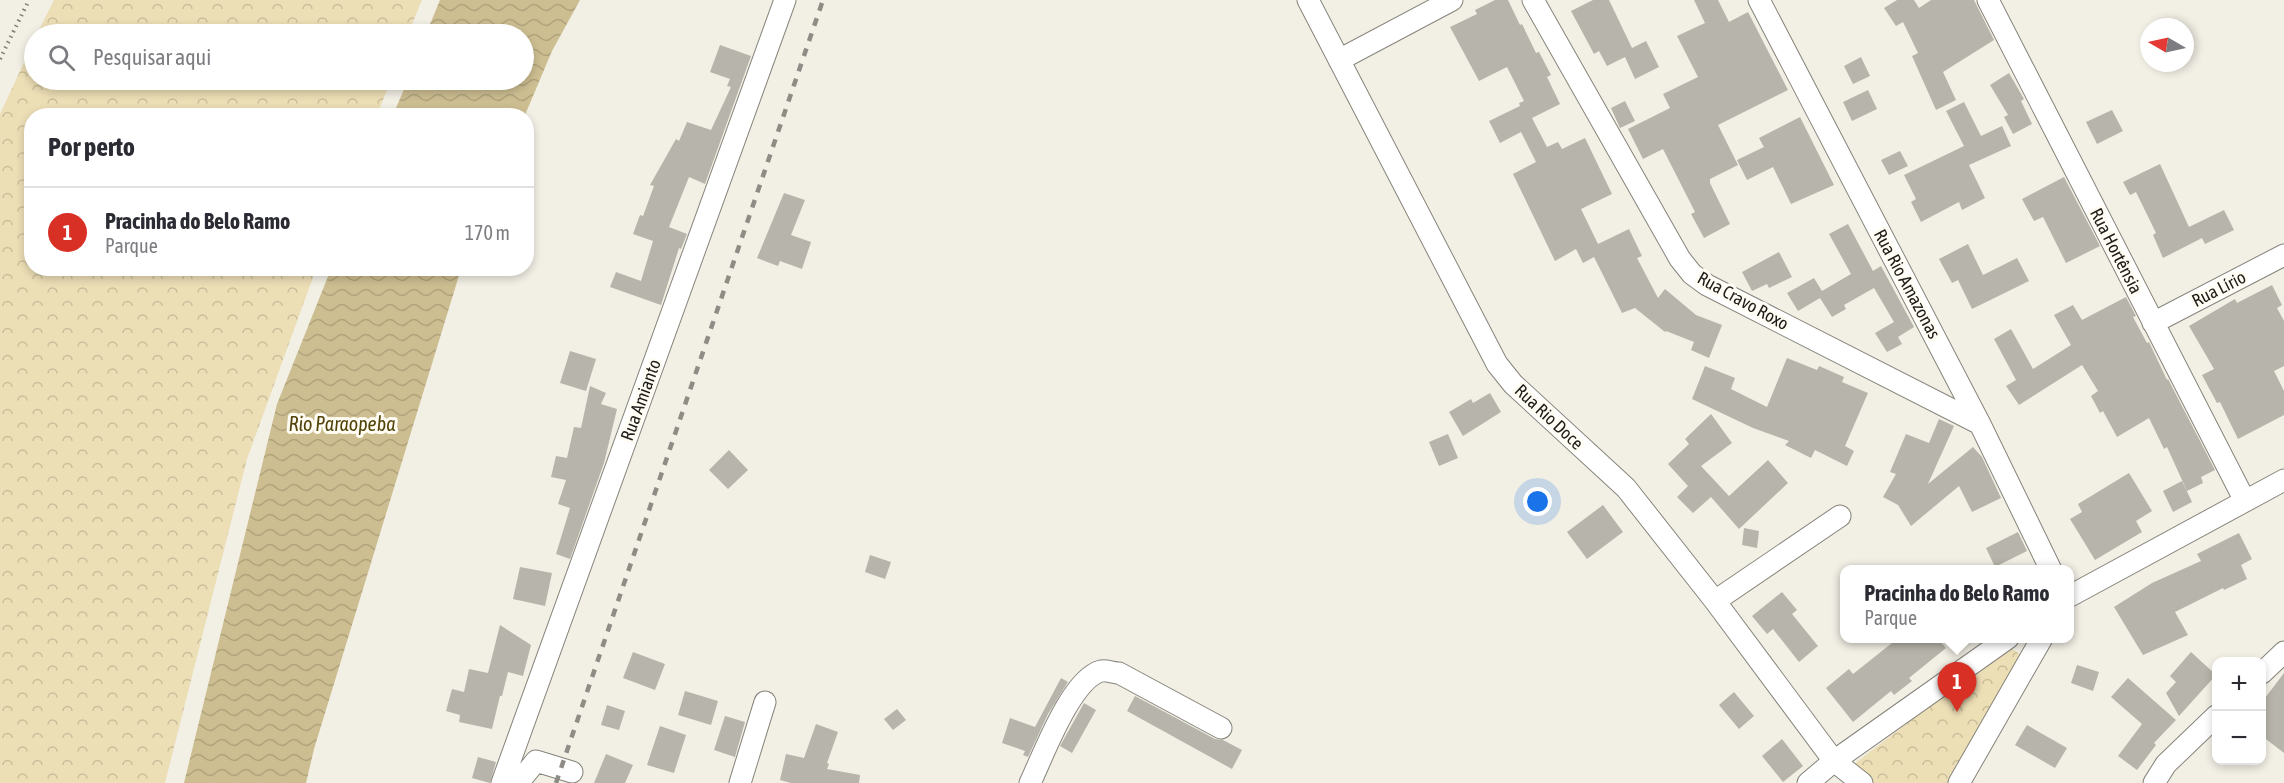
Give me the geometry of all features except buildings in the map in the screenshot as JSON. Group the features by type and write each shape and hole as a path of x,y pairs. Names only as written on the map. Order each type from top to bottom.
{"street":[{"name":"Rua Rio Doce","path":"1308,0 1497,364 1513,384 1626,488 1715,601 1834,761 1862,783"},
{"path":"1339,60 1452,0"},
{"name":"Rua Cravo Roxo","path":"1533,0 1680,259 1692,274 1707,285 1980,423"},
{"name":"Rua Rio Amazonas","path":"1759,0 1980,423 2049,565"},
{"name":"Rua Hortênsia","path":"1988,0 2245,501"},
{"name":"Rua Amianto","path":"502,783 782,8"},
{"name":"Rua Lírio","path":"2153,323 2284,255"},
{"path":"2074,594 2284,480"},
{"path":"1715,601 1840,516"},
{"path":"1808,783 1834,761 2002,643"},
{"path":"1959,783 2040,643"},
{"path":"2266,669 2284,652"},
{"path":"1030,783 1075,691 1089,677 1103,671 1119,673 1221,728"},
{"path":"740,783 765,702"},
{"path":"2154,783 2166,764 2212,721"},
{"path":"518,783 536,761 572,772"}],"path":[{"path":"0,59 29,0"}],"green space":[{"path":"54,0 422,0 412,24 42,24"},
{"path":"24,62 24,90 387,90 380,108 24,108 24,276 313,276 247,459 165,783 0,783 0,114"},
{"path":"2009,646 2023,657 1954,783 1870,783 1850,767"}],"water":[{"path":"440,0 580,0 552,51 528,108 396,108 404,90 534,90 534,24 430,24"},
{"name":"Rio Paraopeba","path":"328,276 459,276 314,749 306,783 184,783 277,404"}],"railway":[{"path":"556,783 823,0"}],"place":[{"name":"Pracinha do Belo Ramo","path":"1957,712"}]}
